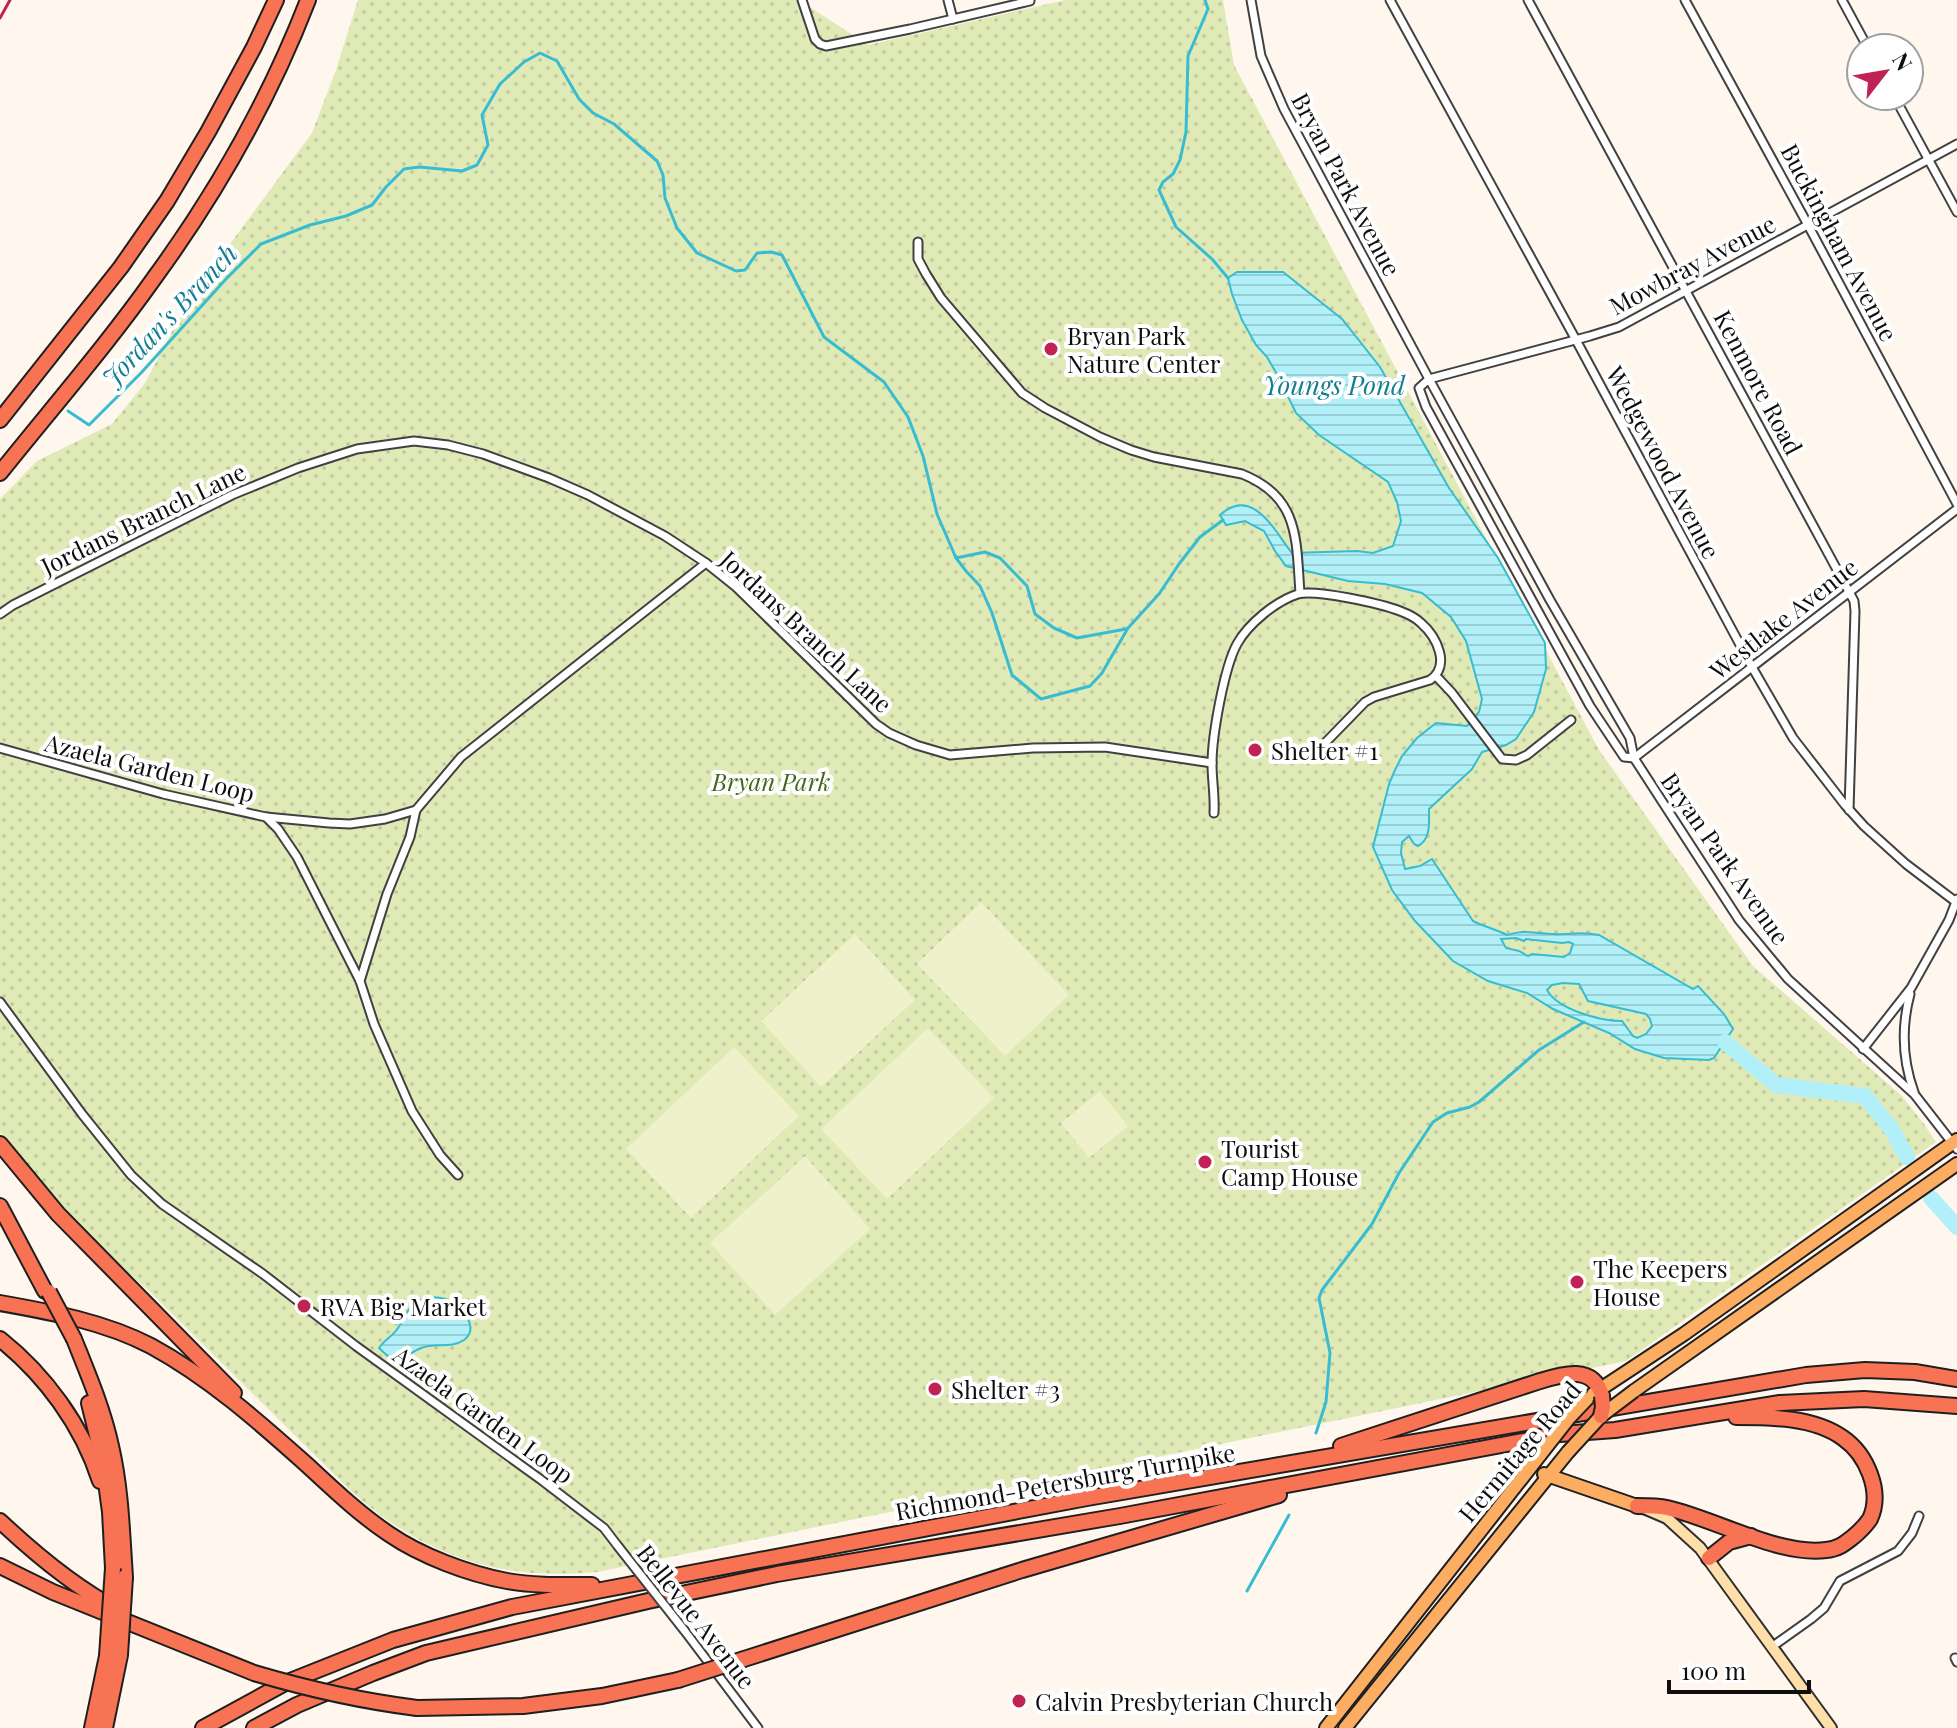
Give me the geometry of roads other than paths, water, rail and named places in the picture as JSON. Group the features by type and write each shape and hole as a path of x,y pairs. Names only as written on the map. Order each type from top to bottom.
{"highway":[{"path":"0,420 113,278 167,201 254,47 276,0"},
{"path":"0,473 129,311 195,219 222,177 267,93 308,0"},
{"path":"0,1144 58,1214 294,1453"},
{"path":"0,1206 47,1291 93,1387 111,1446 121,1514 113,1655 105,1728"},
{"path":"0,1303 115,1330 151,1346 217,1388 379,1527 431,1556 471,1572 507,1581 551,1585 624,1585"},
{"path":"70,1338 103,1460 119,1573"},
{"path":"0,1339 52,1391 79,1432 98,1474 110,1512"},
{"name":"Richmond-Petersburg Turnpike","path":"203,1728 285,1683 393,1640 512,1607 1087,1498 1806,1375 1865,1370 1915,1372 1957,1379"},
{"path":"1293,1462 1550,1378 1580,1374 1591,1379 1603,1407 1601,1416"},
{"name":"Richmond-Petersburg Turnpike","path":"254,1728 297,1705 426,1653 777,1574 1120,1516 1560,1434 1615,1430 1780,1403 1864,1399 1957,1406"},
{"path":"1637,1506 1664,1507 1798,1550 1841,1547 1870,1519 1874,1483 1856,1449 1842,1437 1813,1423 1763,1418 1680,1419"},
{"path":"0,1566 53,1592 200,1652 308,1690 417,1708 523,1706 602,1696 678,1680 1022,1570 1360,1472"},
{"path":"0,1521 44,1559 100,1600 200,1652"},
{"path":"1709,1558 1729,1542 1752,1536"},
{"path":"92,1728 113,1655"}],"main road":[{"name":"Hermitage Road","path":"1326,1728 1569,1418 1596,1394 1956,1144"},
{"name":"Hermitage Road","path":"1345,1728 1548,1476 1601,1416 1957,1164"},
{"path":"1530,1468 1637,1506"}],"street":[{"path":"802,0 815,39 826,46 1030,1"},
{"path":"948,0 953,19"},
{"name":"Bryan Park Avenue","path":"1251,0 1261,56 1284,109 1550,600 1630,738 1634,758 1739,920 1788,979 1915,1095 1956,1144"},
{"name":"Wedgewood Avenue","path":"1390,0 1793,738 1849,810 1906,864 1956,900"},
{"name":"Kenmore Road","path":"1528,0 1854,601 1849,810"},
{"name":"Buckingham Avenue","path":"1685,0 1957,506"},
{"path":"1842,0 1859,32"},
{"path":"1903,112 1957,212"},
{"name":"Mowbray Avenue","path":"1429,379 1619,327 1957,144"},
{"path":"918,242 918,259 941,298 1022,393 1100,437 1131,450 1242,474 1274,492 1291,521 1297,549 1300,593"},
{"name":"Bryan Park Avenue","path":"1429,379 1419,388 1426,407 1590,706 1624,757 1634,758"},
{"name":"Jordans Branch Lane","path":"0,614 64,579 256,485 327,458 357,449 414,441 448,445 483,454 588,495 652,529 706,563 736,587 876,724 916,745 950,755 1033,748 1105,747 1212,763"},
{"name":"Westlake Avenue","path":"1634,758 1957,506"},
{"path":"360,981 387,894 410,837 416,810 461,757 706,563"},
{"path":"1214,813 1212,763 1216,721 1236,646 1248,628 1300,593 1330,595 1390,607 1413,616 1423,624 1439,650 1442,659 1436,676 1365,702 1325,743"},
{"path":"1436,676 1502,759 1516,760 1527,755 1571,720"},
{"name":"Azaela Garden Loop","path":"0,748 163,794 266,817 297,857 360,981 374,1024 412,1111 440,1155 458,1175"},
{"path":"266,817 350,824 416,810"},
{"path":"1863,1049 1911,988 1943,931 1956,900"},
{"path":"1911,988 1903,1038 1905,1063 1915,1095"},
{"name":"Azaela Garden Loop","path":"0,1002 92,1127 131,1175 162,1204 263,1274 604,1528"},
{"path":"1637,1506 1667,1518 1709,1558 1831,1728"},
{"path":"1773,1646 1824,1608 1846,1575 1898,1551 1912,1533 1919,1516"},
{"name":"Bellevue Avenue","path":"604,1528 758,1728"}],"water":[{"name":"Youngs Pond","path":"1237,272 1283,272 1342,319 1380,367 1449,488 1498,558 1545,643 1546,669 1534,712 1516,739 1482,752 1472,769 1429,809 1428,830 1422,843 1418,846 1414,844 1409,836 1402,842 1405,869 1432,859 1473,921 1481,925 1507,935 1525,932 1599,935 1693,989 1698,986 1724,1014 1733,1029 1714,1058 1664,1058 1635,1049 1527,993 1488,981 1453,961 1415,921 1392,890 1373,847 1395,770 1417,738 1436,723 1467,726 1479,712 1482,699 1466,641 1451,617 1422,593 1385,584 1348,581 1286,566 1264,531 1245,521 1226,525 1220,515 1232,507 1243,505 1262,515 1292,553 1373,553 1393,546 1401,521 1388,482 1319,435 1296,413 1267,357 1242,320 1228,278","holes":["1501,939 1524,941 1573,944 1570,953 1564,957 1528,956 1506,948","1579,984 1588,1001 1646,1014 1652,1026 1646,1034 1637,1038 1622,1021 1570,1009 1547,990 1552,985"]},
{"path":"430,1297 449,1300 459,1307 470,1324 468,1335 459,1343 426,1346 393,1361 379,1348 396,1331 413,1305"}],"waterway":[{"path":"1205,0 1208,9 1188,56 1186,132 1180,160 1159,190 1176,227 1228,278"},
{"name":"Jordan's Branch","path":"68,411 89,425 261,244 372,205 404,169 419,167 462,171 477,165 488,145 482,115 500,84 524,62 540,53 557,61 579,99 593,113 614,124 657,161 663,175 665,198 677,228 697,253 736,271 745,270 757,253 782,255 824,337 884,382 908,417 923,456 937,514 956,558 980,586 1012,675 1041,699 1090,686 1102,673 1128,628 1159,594 1200,537 1223,520"},
{"path":"956,558 985,552 1000,558 1027,586 1035,614 1054,628 1077,638 1126,629"},
{"path":"1316,1433 1326,1402 1330,1353 1319,1298 1322,1290 1372,1224 1399,1173 1433,1122 1447,1113 1479,1102 1539,1050 1584,1022"},
{"path":"1725,1042 1776,1085 1865,1096 1890,1127 1907,1157"},
{"path":"1931,1198 1957,1227"},
{"path":"1247,1591 1289,1515"}],"railway":[{"path":"0,18 10,0"}],"place":[{"name":"Bryan Park Nature Center","path":"1051,349"},
{"name":"Shelter #1","path":"1255,750"},
{"name":"Tourist Camp House","path":"1205,1162"},
{"name":"The Keepers House","path":"1577,1282"},
{"name":"RVA Big Market","path":"304,1306"},
{"name":"Shelter #3","path":"935,1389"},
{"name":"Calvin Presbyterian Church","path":"1019,1701"}],"park label":[{"name":"Bryan Park","path":"771,781"}]}
